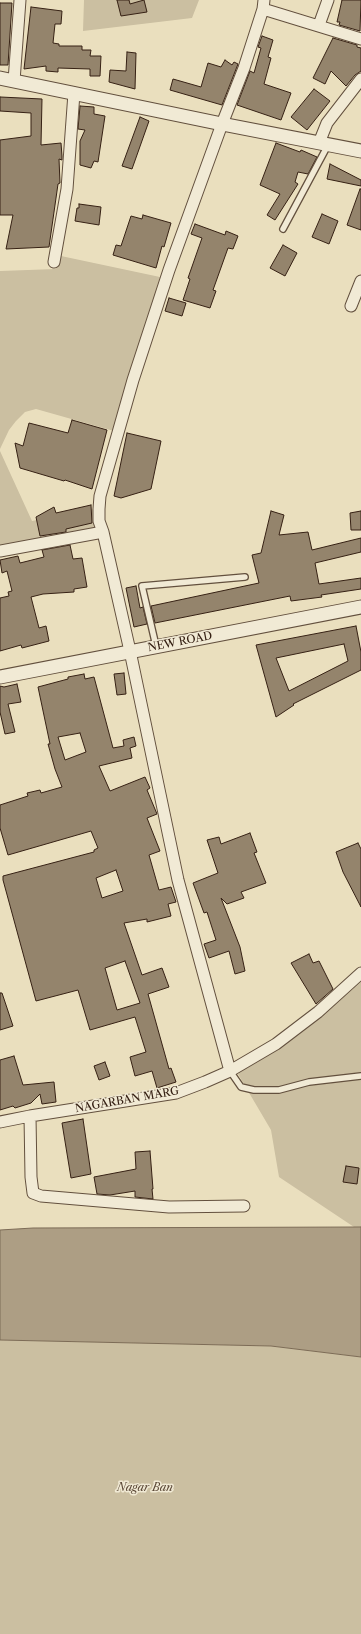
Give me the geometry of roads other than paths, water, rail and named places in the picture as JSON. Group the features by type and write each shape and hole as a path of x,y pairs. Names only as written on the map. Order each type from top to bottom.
{"street":[{"path":"14,81 21,0"},
{"path":"319,25 328,0"},
{"path":"230,1071 178,880 130,651 103,532 99,521 100,496 133,380 169,270 244,68 263,4 361,39"},
{"path":"0,78 361,151"},
{"path":"323,144 327,123 361,79"},
{"path":"54,262 67,190 74,93"},
{"path":"351,306 361,281"},
{"path":"0,551 103,532"},
{"name":"NEW ROAD","path":"0,677 361,607"},
{"name":"NAGARBAN MARG","path":"0,1122 176,1093 230,1071 276,1044 318,1012 361,973"},
{"path":"30,1116 33,1193 41,1196 169,1207 244,1206"}],"lane":[{"path":"284,229 323,144"},
{"path":"156,646 142,586 245,577"},
{"path":"230,1071 240,1087 254,1090 279,1090 309,1082 361,1076"}],"park label":[{"name":"Nagar Ban","path":"145,1488"}]}
